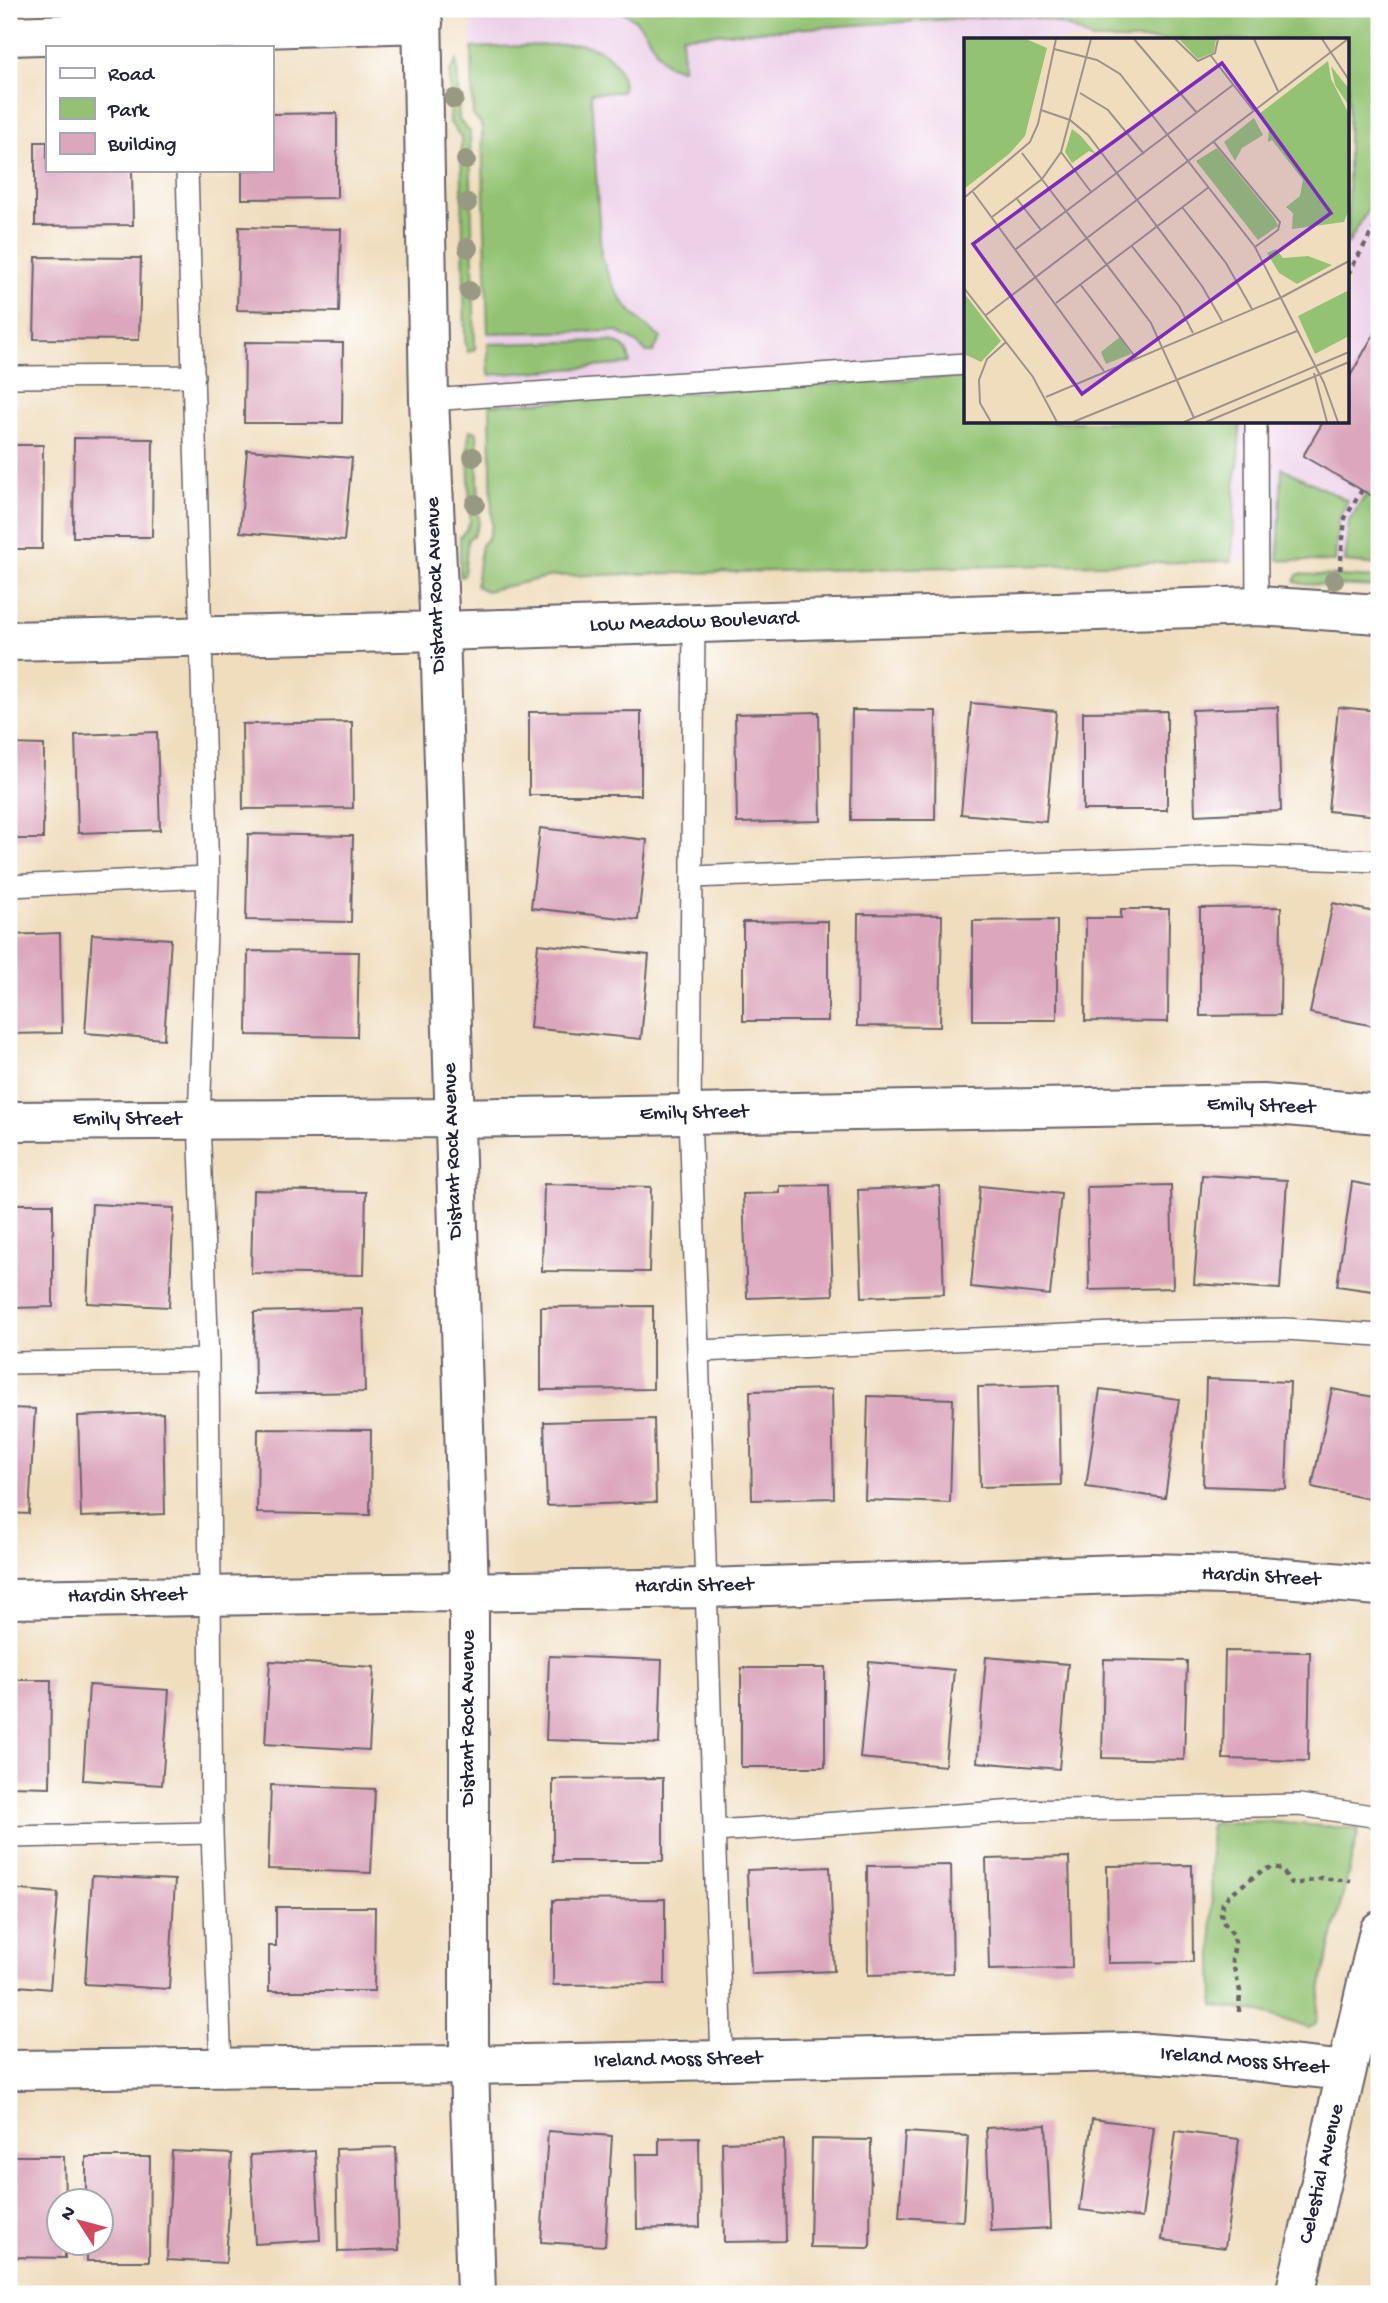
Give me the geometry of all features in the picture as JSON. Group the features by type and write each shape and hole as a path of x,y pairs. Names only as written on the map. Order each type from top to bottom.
{"street":[{"path":"9,36 182,39 422,16"},
{"name":"Distant Rock Avenue","path":"422,16 429,400 440,631 468,1591 469,2065 476,2294"},
{"name":"Low Meadow Boulevard","path":"9,640 440,631 1257,606 1379,614"},
{"name":"Emily Street","path":"9,1121 453,1118 1263,1104 1379,1114"},
{"name":"Hardin Street","path":"9,1599 707,1587 1151,1573 1260,1576 1379,1586"},
{"name":"Celestial Avenue","path":"1295,2294 1379,1931"},
{"name":"Ireland Moss Street","path":"9,2070 469,2065 1134,2052 1346,2071"}],"lane":[{"path":"187,172 208,877 199,1120 208,1360 212,1833 221,2067"},
{"path":"429,400 964,364"},
{"path":"9,377 194,376"},
{"path":"1256,424 1257,606"},
{"path":"694,623 690,1114 722,2060"},
{"path":"692,877 1229,856 1379,861"},
{"path":"9,886 208,877"},
{"path":"699,1351 1138,1332 1286,1329 1379,1335"},
{"path":"9,1363 208,1360"},
{"path":"715,1831 1030,1810 1299,1805 1379,1817"},
{"path":"9,1837 212,1833"}],"path":[{"path":"1350,271 1379,220"},
{"path":"1340,570 1345,518 1362,490"},
{"path":"1239,2012 1240,1992 1232,1960 1235,1943 1233,1934 1221,1914 1228,1895 1262,1870 1273,1867 1282,1869 1290,1882 1296,1884 1321,1878 1351,1881"}],"shaded area":[{"path":"471,9 1379,9 1379,565 1278,560 605,574 552,576 510,587 481,590 476,586 481,545 488,538 492,526 490,405 482,129 480,122 473,116"}],"green space":[{"path":"617,9 1379,9 1379,201 1372,203 1350,241 1350,38 1089,38 1070,27 1047,20 998,16 682,36 681,69 666,64 642,27 628,14"},
{"path":"579,44 604,52 615,64 622,79 623,89 620,92 591,93 601,254 623,302 661,338 653,352 646,352 633,340 616,331 488,333 482,129 480,122 473,116 472,48"},
{"path":"457,60 459,120 470,132 475,349 468,352 465,340 461,137 450,123 450,72"},
{"path":"609,341 625,348 630,364 489,375 488,344"},
{"path":"964,376 964,424 1240,424 1232,561 553,576 486,591 476,586 481,545 488,538 492,526 490,405"},
{"path":"470,430 477,432 479,523 474,535 468,539 464,576 460,577 460,537 470,521"},
{"path":"1282,468 1348,501 1338,519 1335,562 1278,560"},
{"path":"1367,493 1379,500 1379,565 1345,562 1349,521"},
{"path":"1298,574 1379,578 1379,587 1303,584 1295,582"},
{"path":"1261,1821 1359,1829 1321,1985 1316,2024 1309,2028 1261,2012 1214,2006 1210,1824"}],"building":[{"path":"337,113 337,198 242,199 242,172 273,172 273,114"},
{"path":"35,142 46,142 46,172 132,172 133,225 35,226"},
{"path":"239,227 341,229 339,312 237,310"},
{"path":"36,257 141,258 139,340 34,339"},
{"path":"1379,325 1379,500 1303,456 1322,424 1350,424 1350,376"},
{"path":"245,342 343,343 342,423 244,423"},
{"path":"74,438 153,439 152,537 73,537"},
{"path":"9,445 43,445 42,549 9,549"},
{"path":"247,450 352,458 344,541 240,532"},
{"path":"971,703 1056,711 1046,822 961,814"},
{"path":"1278,707 1281,811 1195,815 1192,710"},
{"path":"1338,707 1379,711 1379,816 1328,811"},
{"path":"852,710 936,711 935,820 851,820"},
{"path":"641,711 641,795 529,795 529,712"},
{"path":"1167,711 1167,810 1083,810 1083,712"},
{"path":"819,712 821,821 737,823 735,714"},
{"path":"352,722 353,808 243,809 242,724"},
{"path":"157,732 160,830 78,833 75,735"},
{"path":"9,744 44,745 43,839 9,839"},
{"path":"540,828 647,840 638,920 531,908"},
{"path":"248,834 353,836 351,922 246,920"},
{"path":"1333,903 1379,913 1379,1027 1310,1013"},
{"path":"1281,907 1280,1015 1200,1016 1200,908"},
{"path":"1121,909 1169,909 1168,1022 1085,1021 1086,918 1121,918"},
{"path":"858,914 942,915 940,1027 857,1026"},
{"path":"1057,920 1057,1020 973,1020 973,921"},
{"path":"828,921 828,1021 743,1021 743,922"},
{"path":"60,933 62,1033 9,1034 9,935"},
{"path":"92,934 171,939 164,1039 85,1033"},
{"path":"538,944 649,955 641,1039 530,1028"},
{"path":"248,951 359,952 357,1037 247,1035"},
{"path":"1202,1175 1287,1180 1280,1289 1194,1284"},
{"path":"1352,1182 1379,1187 1379,1292 1337,1286"},
{"path":"544,1184 651,1187 649,1272 542,1271"},
{"path":"829,1185 833,1295 747,1298 743,1194 780,1193 780,1186"},
{"path":"1171,1185 1173,1288 1089,1290 1087,1187"},
{"path":"940,1186 944,1294 862,1297 858,1190"},
{"path":"980,1186 1061,1194 1050,1295 971,1287"},
{"path":"253,1190 366,1192 364,1275 251,1273"},
{"path":"9,1204 53,1204 53,1307 9,1308"},
{"path":"92,1204 174,1208 169,1307 87,1303"},
{"path":"653,1306 653,1389 541,1390 541,1307"},
{"path":"363,1309 365,1392 255,1394 254,1312"},
{"path":"1206,1379 1290,1382 1286,1489 1203,1486"},
{"path":"1059,1385 1061,1485 980,1487 978,1387"},
{"path":"832,1389 834,1498 752,1500 750,1391"},
{"path":"1100,1389 1179,1399 1165,1498 1086,1487"},
{"path":"1332,1389 1379,1398 1379,1501 1312,1487"},
{"path":"868,1396 953,1399 950,1503 865,1500"},
{"path":"9,1408 35,1409 29,1514 9,1513"},
{"path":"163,1413 165,1514 81,1517 78,1416"},
{"path":"654,1419 656,1502 547,1506 544,1422"},
{"path":"258,1429 371,1430 370,1515 257,1513"},
{"path":"1225,1651 1310,1652 1308,1761 1223,1759"},
{"path":"549,1656 662,1660 659,1744 546,1740"},
{"path":"986,1657 1068,1664 1059,1769 977,1762"},
{"path":"1104,1659 1187,1661 1184,1760 1102,1758"},
{"path":"270,1661 374,1667 369,1750 265,1744"},
{"path":"869,1662 954,1670 945,1766 860,1758"},
{"path":"741,1668 825,1668 825,1767 741,1767"},
{"path":"9,1680 51,1680 50,1787 9,1786"},
{"path":"89,1685 169,1690 162,1785 83,1780"},
{"path":"663,1778 663,1861 553,1861 553,1779"},
{"path":"271,1785 375,1789 371,1873 268,1869"},
{"path":"1069,1857 1072,1968 989,1970 986,1859"},
{"path":"951,1865 953,1973 868,1975 867,1866"},
{"path":"1192,1865 1193,1962 1108,1963 1107,1866"},
{"path":"830,1867 834,1971 751,1974 747,1870"},
{"path":"92,1876 175,1880 169,1989 85,1984"},
{"path":"9,1889 58,1893 50,1989 9,1985"},
{"path":"665,1899 665,1984 553,1985 553,1900"},
{"path":"276,1907 375,1907 374,1991 269,1991 269,1946 276,1946"},
{"path":"1092,2119 1154,2127 1142,2218 1080,2210"},
{"path":"1046,2125 1051,2228 991,2231 986,2128"},
{"path":"548,2131 612,2136 605,2246 541,2242"},
{"path":"1176,2131 1239,2139 1225,2248 1162,2240"},
{"path":"905,2132 968,2136 963,2221 899,2217"},
{"path":"699,2137 700,2227 637,2229 636,2154 659,2154 659,2138"},
{"path":"812,2139 871,2140 870,2248 810,2247"},
{"path":"784,2140 786,2241 724,2242 722,2142"},
{"path":"396,2147 399,2250 338,2252 336,2149"},
{"path":"172,2151 232,2154 226,2263 167,2260"},
{"path":"315,2151 320,2240 255,2244 250,2155"},
{"path":"9,2156 64,2156 65,2188 46,2188 46,2258 9,2257"},
{"path":"86,2157 150,2157 149,2261 87,2261 87,2258 116,2258 116,2188 86,2188"}]}
